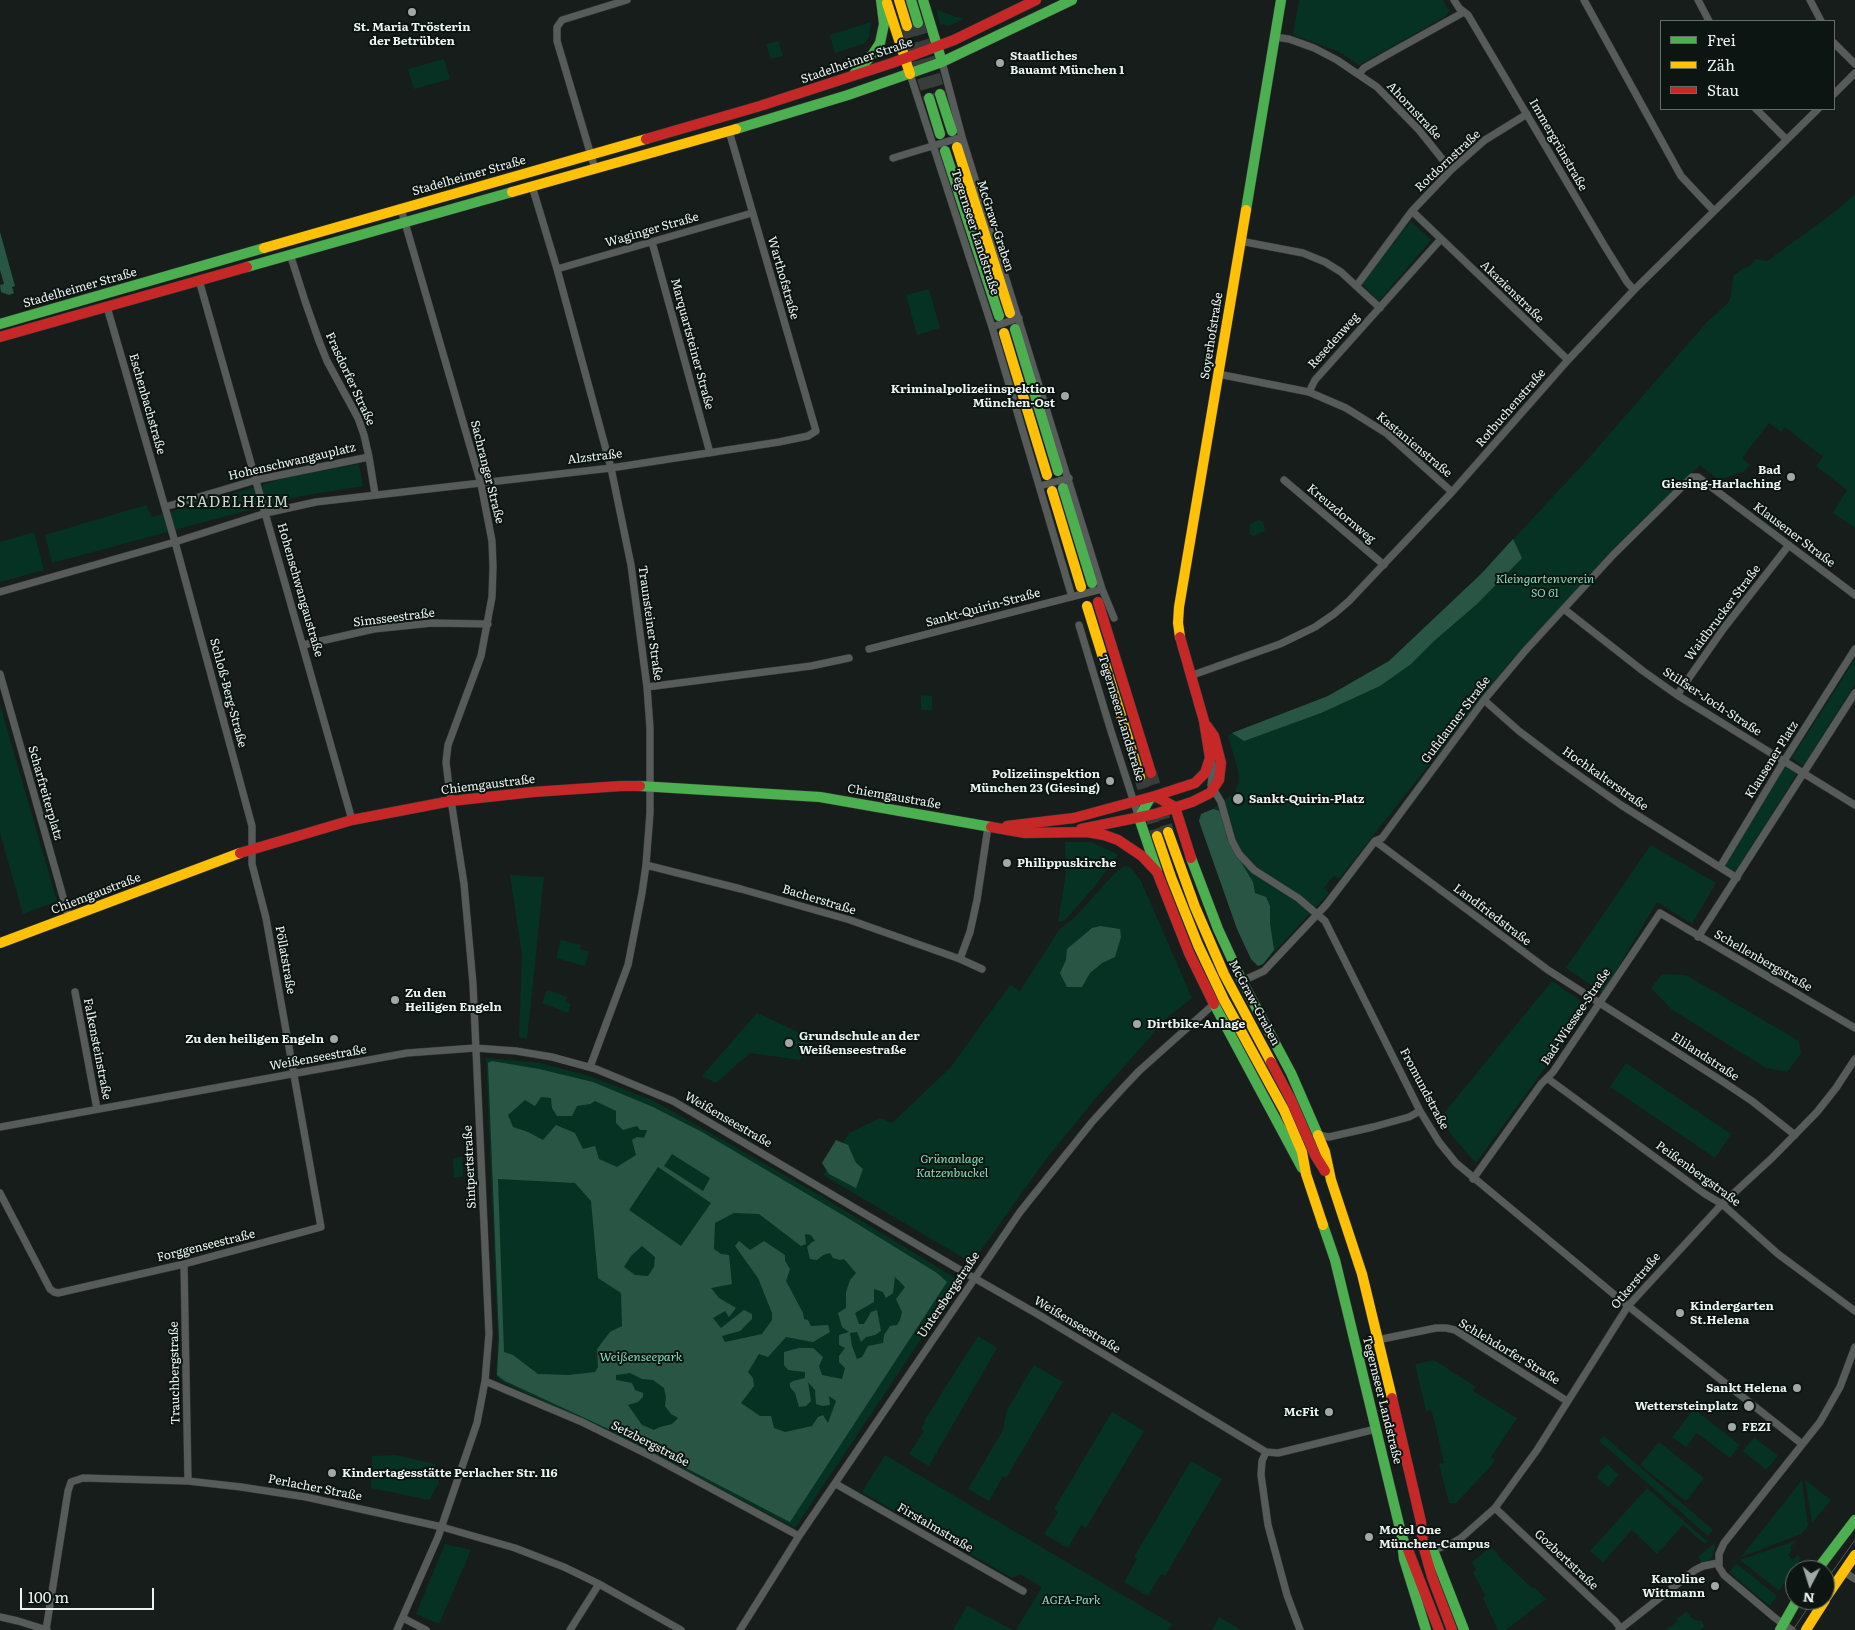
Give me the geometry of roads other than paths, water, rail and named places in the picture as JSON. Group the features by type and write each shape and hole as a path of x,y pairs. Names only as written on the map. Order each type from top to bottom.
{"main road":[{"path":"852,76 873,54 880,43 884,24 881,0"},
{"name":"Tegernseer Landstraße","path":"886,0 910,74"},
{"path":"899,0 907,26"},
{"path":"911,0 918,23"},
{"name":"Tegernseer Landstraße","path":"923,0 942,62"},
{"name":"Stadelheimer Straße","path":"11,334 3,323 760,106 954,40 1036,0"},
{"name":"Stadelheimer Straße","path":"0,337 729,131 848,95 942,62 1072,0"},
{"name":"Soyerhofstraße","path":"1190,676 1179,634 1179,607 1281,0"},
{"path":"940,94 952,131"},
{"path":"929,98 940,134"},
{"name":"McGraw-Graben","path":"957,147 1014,315"},
{"name":"McGraw-Graben","path":"945,151 999,316"},
{"path":"1015,329 1058,472"},
{"path":"1004,332 1047,475"},
{"path":"1063,488 1092,584"},
{"path":"1052,491 1081,586"},
{"path":"1098,602 1151,773"},
{"path":"1087,606 1140,777"},
{"path":"1139,818 1152,797 1195,783 1205,773 1210,758 1204,721 1190,676"},
{"path":"1139,818 1175,808 1206,796 1213,790 1219,780 1221,763 1214,736 1204,721"},
{"name":"Chiemgaustraße","path":"0,943 225,858 352,820 451,801 532,792 650,786 820,798 867,804 1025,833 1069,831 1139,818"},
{"path":"1152,797 1175,808 1201,886 1242,981 1291,1073 1318,1135 1325,1152 1330,1180"},
{"name":"Chiemgaustraße","path":"993,827 1074,818 1152,797"},
{"path":"1139,818 1157,872 1189,953 1214,1004 1294,1155 1306,1174"},
{"path":"1069,831 1095,833 1118,840 1142,856 1157,872"},
{"name":"McGraw-Graben","path":"1168,832 1194,907 1224,974 1291,1100 1316,1155 1330,1180"},
{"name":"McGraw-Graben","path":"1157,836 1198,945 1224,1000 1284,1110 1302,1152 1306,1174"},
{"name":"Tegernseer Landstraße","path":"1306,1174 1335,1260 1402,1537 1412,1556 1439,1630"},
{"name":"Tegernseer Landstraße","path":"1330,1180 1354,1248 1421,1522 1425,1553 1452,1630"},
{"path":"1825,1560 1855,1520"},
{"path":"1421,1522 1464,1630"},
{"path":"1402,1537 1404,1559 1426,1630"},
{"path":"1835,1584 1855,1556"},
{"path":"1785,1628 1793,1610"},
{"path":"1806,1630 1819,1610"}],"street":[{"path":"595,168 557,41 557,28 562,20 627,0"},
{"name":"Immergrünstraße","path":"1454,0 1468,15 1607,250 1634,290"},
{"path":"1584,0 1681,176 1714,210"},
{"path":"1698,0 1708,20"},
{"path":"1810,0 1820,20"},
{"path":"1359,74 1364,68 1464,12"},
{"name":"Ahornstraße","path":"1274,37 1289,39 1314,48 1359,74 1377,87 1398,106 1451,170"},
{"path":"1835,44 1855,64"},
{"name":"Tegernseer Landstraße","path":"942,62 1014,315 1069,478 1102,589 1114,618"},
{"path":"1835,93 1855,73"},
{"name":"Tegernseer Landstraße","path":"910,74 992,327 1072,597"},
{"path":"1757,110 1786,139"},
{"name":"Rotbuchenstraße","path":"1190,676 1280,644 1315,627 1349,601 1452,492 1568,360 1634,290 1817,110"},
{"name":"Rotdornstraße","path":"1357,285 1412,211 1451,170 1485,140 1527,114"},
{"name":"Warthofstraße","path":"729,131 816,431"},
{"path":"893,158 962,137"},
{"name":"Traunsteiner Straße","path":"532,186 557,269 611,468 631,565 647,687 650,728 650,786 646,866 635,933 628,966 590,1067"},
{"name":"Sachranger Straße","path":"401,209 481,484 492,541 492,597 488,624 481,656 448,745 447,771 451,801"},
{"name":"Akazienstraße","path":"1412,211 1568,360"},
{"name":"Waginger Straße","path":"557,269 752,213"},
{"name":"Resedenweg","path":"1310,392 1314,380 1441,239"},
{"path":"1240,241 1315,257 1334,267 1357,285 1380,308"},
{"name":"Marquartsteiner Straße","path":"652,242 710,453"},
{"name":"Frasdorfer Straße","path":"290,254 319,341 358,418 369,457"},
{"name":"Hohenschwangaustraße","path":"199,280 352,820"},
{"name":"Eschenbachstraße","path":"107,307 165,507"},
{"path":"992,327 1014,315"},
{"name":"Kastanienstraße","path":"1218,374 1310,392 1346,408 1386,433 1452,492"},
{"name":"Alzstraße","path":"375,494 481,484 544,474 611,468 779,442 808,436 816,431"},
{"name":"Hohenschwangauplatz","path":"165,507 256,480 369,457 375,494"},
{"name":"Klausener Straße","path":"1695,476 1789,544 1855,595"},
{"name":"Gufidauner Straße","path":"1242,981 1264,971 1318,914 1375,841 1382,838 1484,700 1525,651 1613,556 1695,476"},
{"path":"1040,486 1069,478"},
{"name":"Kreuzdornweg","path":"1284,480 1384,565"},
{"path":"0,592 175,542 266,513 316,502 375,494"},
{"path":"165,507 175,542"},
{"name":"Schloß-Berg-Straße","path":"175,542 252,826 252,850"},
{"name":"Waidbrucker Straße","path":"1677,695 1724,628 1789,544"},
{"name":"Sankt-Quirin-Straße","path":"869,649 1102,589"},
{"name":"Stilfser-Joch-Straße","path":"1564,609 1643,672 1677,695 1855,805"},
{"name":"Simsseestraße","path":"303,645 374,629 432,623 488,624"},
{"name":"Tegernseer Landstraße","path":"1079,625 1139,818"},
{"name":"Klausener Platz","path":"1720,867 1855,649"},
{"path":"647,687 811,666 849,658"},
{"name":"Scharfreiterplatz","path":"0,674 69,918"},
{"path":"1698,937 1855,693"},
{"name":"Hochkalterstraße","path":"1484,700 1519,731 1639,818 1720,867"},
{"name":"Fromundstraße","path":"1210,758 1213,766 1210,785 1223,807 1232,841 1246,863 1254,870 1298,898 1325,921 1420,1111 1450,1156 1473,1179 1628,1306 1802,1444"},
{"name":"Sintpertstraße","path":"396,1630 442,1527 477,1423 486,1381 489,1334 473,984 464,884 451,801"},
{"path":"960,960 970,932 993,827"},
{"name":"Landfriedstraße","path":"1375,841 1527,955 1599,1003"},
{"name":"Pöllatstraße","path":"252,850 252,864 266,918 294,1074"},
{"name":"Bacherstraße","path":"646,866 818,910 982,969"},
{"path":"1720,867 1737,878"},
{"name":"Bad-Wiessee-Straße","path":"1473,1179 1541,1084 1554,1072 1660,913"},
{"name":"Schellenbergstraße","path":"1660,913 1855,1028"},
{"name":"Falkensteinstraße","path":"75,992 98,1109"},
{"name":"Elilandstraße","path":"1599,1003 1752,1101 1795,1135"},
{"name":"Untersbergstraße","path":"740,1630 799,1536 1020,1212 1092,1122 1139,1071 1214,1004"},
{"name":"Weißenseestraße","path":"0,1127 407,1053 475,1048 552,1056 590,1067 673,1101 1039,1315 1266,1452"},
{"name":"Otkerstraße","path":"1433,1550 1451,1544 1461,1538 1495,1508 1517,1480 1628,1306 1722,1204 1795,1135 1836,1088 1855,1059"},
{"name":"Forggenseestraße","path":"0,1193 50,1289 54,1292 64,1292 184,1264 321,1227 294,1074"},
{"name":"Peißenbergstraße","path":"1547,1078 1705,1194 1722,1204 1778,1254 1855,1311"},
{"path":"1318,1135 1329,1137 1344,1134 1409,1117 1420,1111"},
{"name":"Trauchbergstraße","path":"184,1264 188,1481"},
{"name":"Schlehdorfer Straße","path":"1377,1340 1436,1328 1455,1330 1568,1401"},
{"path":"1785,1628 1724,1575 1718,1563 1718,1554 1724,1543 1828,1410 1840,1387 1855,1347"},
{"name":"Setzbergstraße","path":"486,1381 582,1422 642,1451 799,1536"},
{"path":"1300,1630 1287,1595 1268,1525 1261,1475 1262,1461 1266,1452 1278,1453 1293,1450 1376,1429"},
{"name":"Perlacher Straße","path":"47,1630 68,1491 72,1482 83,1478 188,1481 241,1487 306,1496 442,1527 535,1555 599,1584 681,1630"},
{"name":"Firstalmstraße","path":"836,1484 1023,1591"},
{"name":"Gozbertstraße","path":"1495,1508 1615,1621 1620,1630"},
{"path":"1620,1630 1695,1570 1702,1566 1718,1563"},
{"path":"1843,1571 1855,1578"},
{"path":"570,1630 599,1584"},
{"path":"0,1617 47,1630"},
{"path":"403,1618 426,1630"}],"tunnel":[{"path":"918,23 940,94"},
{"path":"907,26 929,98"},
{"path":"1151,773 1168,832"},
{"path":"1140,777 1157,836"}],"tram line":[{"path":"1835,1568 1855,1540"},
{"path":"1793,1630 1806,1610"}],"place":[{"name":"St. Maria Trösterin der Betrübten","path":"412,12"},
{"name":"Staatliches Bauamt München 1","path":"1000,63"},
{"name":"Kriminalpolizeiinspektion München-Ost","path":"1065,396"},
{"name":"Bad Giesing-Harlaching","path":"1791,477"},
{"name":"Polizeiinspektion München 23 (Giesing)","path":"1110,781"},
{"name":"Sankt-Quirin-Platz","path":"1238,799"},
{"name":"Philippuskirche","path":"1007,863"},
{"name":"Zu den Heiligen Engeln","path":"395,1000"},
{"name":"Dirtbike-Anlage","path":"1137,1024"},
{"name":"Zu den heiligen Engeln","path":"334,1039"},
{"name":"Grundschule an der Weißenseestraße","path":"789,1043"},
{"name":"Kindergarten St.Helena","path":"1680,1313"},
{"name":"Sankt Helena","path":"1797,1388"},
{"name":"Wettersteinplatz","path":"1749,1406"},
{"name":"McFit","path":"1329,1412"},
{"name":"FEZI","path":"1732,1427"},
{"name":"Kindertagesstätte Perlacher Str. 116","path":"332,1473"},
{"name":"Motel One München-Campus","path":"1369,1537"},
{"name":"Karoline Wittmann","path":"1715,1586"}],"district":[{"name":"STADELHEIM","path":"233,503"}],"park label":[{"name":"Kleingartenverein SO 61","path":"1545,586"},
{"name":"Grünanlage Katzenbuckel","path":"952,1166"},
{"name":"Weißenseepark","path":"641,1357"},
{"name":"AGFA-Park","path":"1071,1600"}]}
